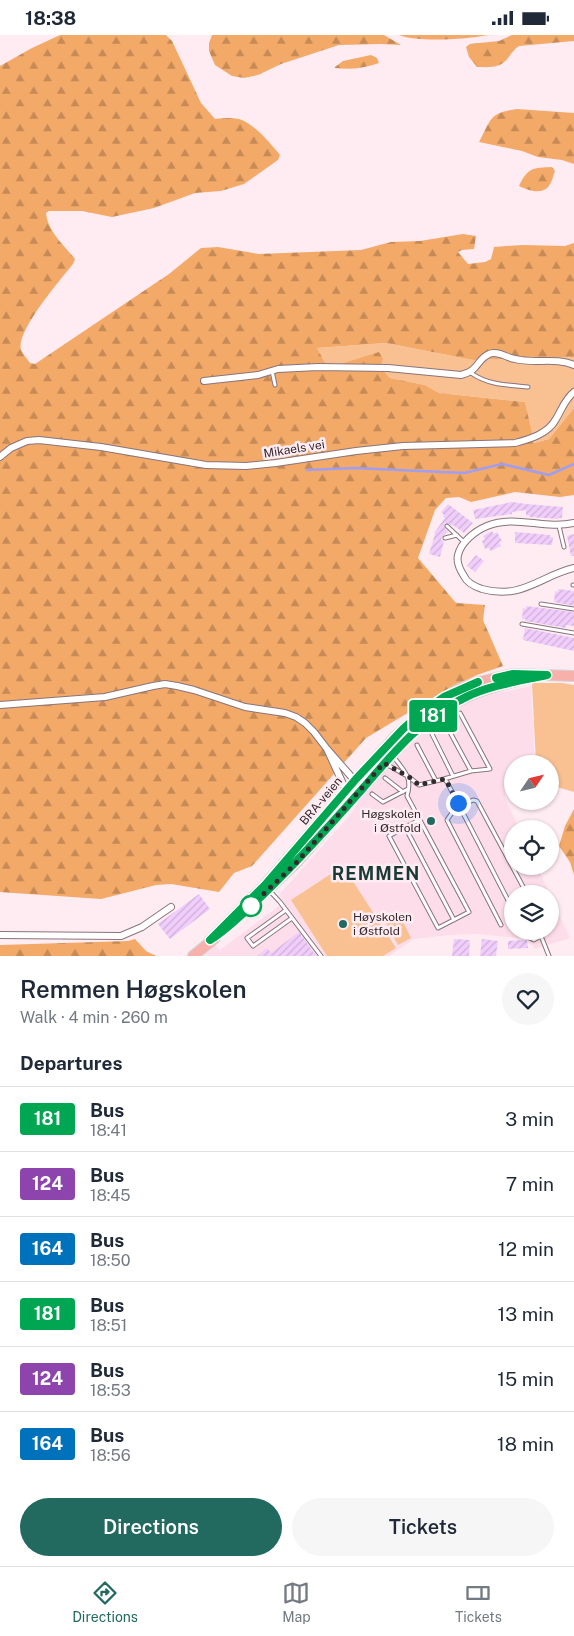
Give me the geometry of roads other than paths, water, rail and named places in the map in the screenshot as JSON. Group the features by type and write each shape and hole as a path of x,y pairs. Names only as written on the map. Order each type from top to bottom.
{"main road":[{"name":"BRA-veien","path":"267,887 356,779 411,721 436,703 457,690 478,682 513,674 574,676"},
{"name":"BRA-veien","path":"194,956 267,887 296,863 392,754 423,724 467,696 505,684 547,675"}],"street":[{"path":"204,381 258,375 282,368 353,367 461,375 471,373 486,355 491,353 498,353 520,360 554,361 574,365"},
{"name":"Mikaels vei","path":"0,457 11,448 27,441 38,440 111,448 206,465 246,467 402,446 515,443 533,438 549,428 556,419 564,402 574,392"},
{"path":"574,523 559,525 504,521 481,529 465,542 457,557 458,567 465,580 478,587 493,591 509,591 528,587 574,568"},
{"path":"0,705 105,697 142,688 165,685 194,690 245,707 285,713 296,717 314,731 327,749 356,779 359,792 347,790 327,749"},
{"path":"0,935 121,936 142,927 171,907"}],"lane":[{"path":"272,370 275,385"},
{"path":"471,373 479,379 491,383 528,387"},
{"path":"447,525 465,542"},
{"path":"559,525 564,547"},
{"path":"445,538 457,535"},
{"path":"541,604 574,609"},
{"path":"522,625 574,633"},
{"path":"420,819 388,836 438,928 469,912 420,819 407,796 409,777 392,754 381,752 384,763 409,777 419,785 471,771 490,769 460,713"},
{"path":"445,723 471,771"},
{"path":"431,732 454,776"},
{"path":"416,745 436,781"},
{"path":"385,778 403,792"},
{"path":"444,779 504,892"},
{"path":"372,795 383,802 409,789"},
{"path":"501,925 447,820 459,805 473,800 477,801 522,885"},
{"path":"405,827 454,920"},
{"path":"267,887 321,956"},
{"path":"286,910 248,938 253,946 292,918"},
{"path":"542,940 549,956"},
{"path":"527,944 534,941"}],"waterway":[{"path":"307,470 355,468 464,473 502,464 549,475 574,464"}],"place":[{"name":"Høgskolen i Østfold","path":"431,821"},
{"name":"Høyskolen i Østfold","path":"343,924"}],"district":[{"name":"REMMEN","path":"376,874"}]}
